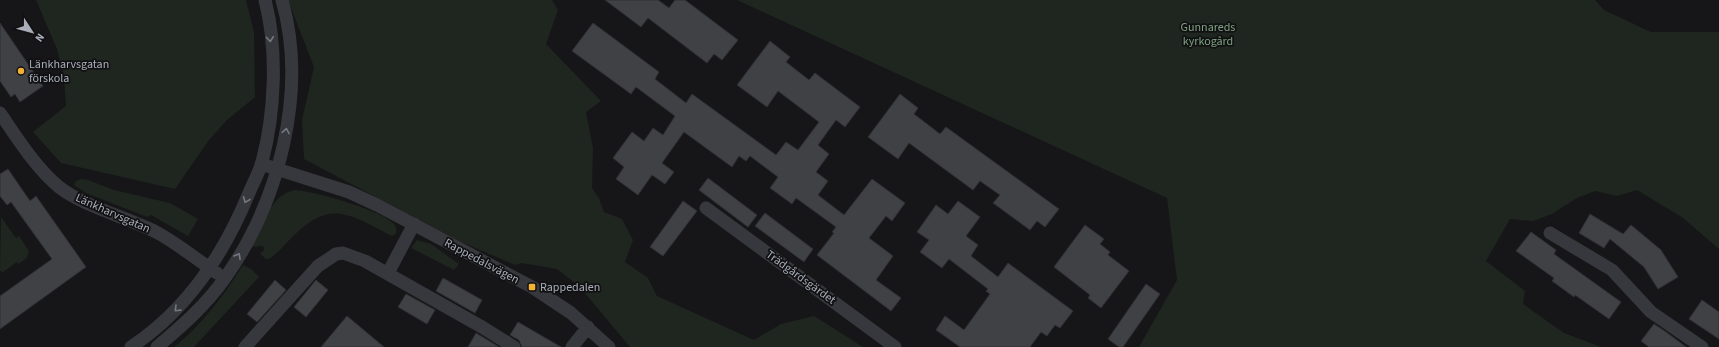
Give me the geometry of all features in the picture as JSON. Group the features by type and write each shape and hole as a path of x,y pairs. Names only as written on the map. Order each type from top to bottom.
{"street":[{"path":"131,347 158,327 186,300 210,268 239,219 261,164 268,137 273,75 269,27 264,0"},
{"path":"157,347 204,305 225,278 256,223 277,169 287,126 291,72 289,35 282,0"},
{"name":"Länkharvsgatan","path":"0,113 40,168 60,187 74,197 130,219 158,233 225,278"},
{"name":"Rappedalsvägen","path":"261,164 349,192 377,204 532,287 571,313 609,347"},
{"name":"Trädgårdsgärdet","path":"706,208 895,347"},
{"path":"388,273 414,224"},
{"path":"1550,233 1612,270 1651,312 1702,347"},
{"path":"245,347 318,266 326,259 336,254 349,254 388,273 514,347"},
{"path":"572,347 588,327"}],"green space":[{"path":"36,0 246,0 254,32 255,97 227,120 209,140 175,189 61,163 33,132 66,106 64,77 57,49"},
{"path":"288,0 552,0 558,10 546,44 601,101 586,112 593,148 592,188 599,198 604,212 622,219 633,240 625,262 648,278 657,296 754,340 781,324 814,316 863,347 630,347 579,286 557,269 521,263 515,265 459,241 304,159 302,120 314,67"},
{"name":"Gunnareds kyrkogård","path":"737,0 1595,0 1604,10 1651,32 1719,32 1719,249 1683,218 1637,190 1617,196 1595,191 1577,198 1552,214 1533,221 1510,219 1486,261 1525,291 1523,304 1564,333 1601,347 1139,347 1177,280 1167,198"},
{"path":"82,179 114,190 170,203 198,219 188,236 151,215 147,217 86,193 74,185 76,181"},
{"path":"295,190 331,197 375,212 395,225 396,234 392,236 348,215 328,214 304,226 278,252 266,259 260,254 264,250 263,246 251,247 273,205 286,193"},
{"path":"1,217 16,238 19,236 29,251 27,258 18,264 17,262 3,272 0,271"},
{"path":"417,240 431,244 459,264 454,270 411,248"},
{"path":"243,265 251,269 259,277 194,347 174,347 194,329 212,309"}],"building":[{"path":"605,0 658,0 669,8 675,0 685,0 738,40 722,60 714,54 707,63 648,18 641,27"},
{"path":"0,23 43,86 20,102 15,94 11,97 0,81"},
{"path":"593,23 659,72 655,79 686,103 692,94 776,155 786,142 798,150 819,122 778,91 767,107 737,85 770,41 790,57 786,62 809,80 815,73 860,107 845,127 836,120 818,145 829,154 816,172 828,181 818,195 844,215 872,179 905,203 892,221 886,216 869,238 893,256 876,280 901,298 891,311 817,255 834,233 832,232 836,227 796,198 792,204 770,188 778,177 750,156 746,161 739,156 732,167 684,132 662,163 674,172 665,184 652,175 638,195 616,179 624,167 613,158 632,132 644,141 653,128 663,135 675,116 636,87 631,94 572,51"},
{"path":"900,94 918,108 914,114 940,134 946,127 1059,209 1045,227 1037,221 1030,230 993,203 1000,195 980,181 973,190 909,143 898,159 868,137"},
{"path":"8,169 30,201 36,196 86,267 0,329 0,296 52,259 11,202 7,205 0,196 0,174"},
{"path":"708,178 757,215 748,227 699,190"},
{"path":"683,201 697,211 663,256 650,247"},
{"path":"958,201 980,217 966,236 978,245 971,256 998,277 1008,263 1073,311 1060,328 1055,325 1047,336 1041,332 1030,347 960,347 936,330 945,316 964,330 990,294 986,291 988,289 949,259 942,268 920,252 929,240 917,232 936,205 948,214"},
{"path":"765,213 813,249 804,262 755,226"},
{"path":"1590,214 1623,234 1631,225 1661,250 1678,277 1658,289 1644,267 1610,239 1604,248 1579,233"},
{"path":"1085,225 1104,239 1100,244 1110,252 1108,255 1129,271 1101,308 1088,298 1090,295 1054,267"},
{"path":"1531,232 1556,250 1554,254 1621,302 1609,319 1552,281 1554,278 1516,251"},
{"path":"443,278 482,300 475,313 436,291"},
{"path":"275,280 286,290 257,322 247,314"},
{"path":"316,280 328,290 306,317 294,307"},
{"path":"1146,284 1160,294 1123,347 1119,347 1108,339"},
{"path":"406,294 435,310 427,324 398,307"},
{"path":"1702,300 1719,312 1719,339 1689,319"},
{"path":"347,316 384,347 321,347"},
{"path":"518,322 561,347 522,347 519,340 510,335"},
{"path":"1654,324 1686,347 1649,347 1641,341"},
{"path":"476,333 499,347 468,347"}],"place":[{"name":"Länkharvsgatan förskola","path":"21,71"},
{"name":"Rappedalen","path":"532,287"}]}
